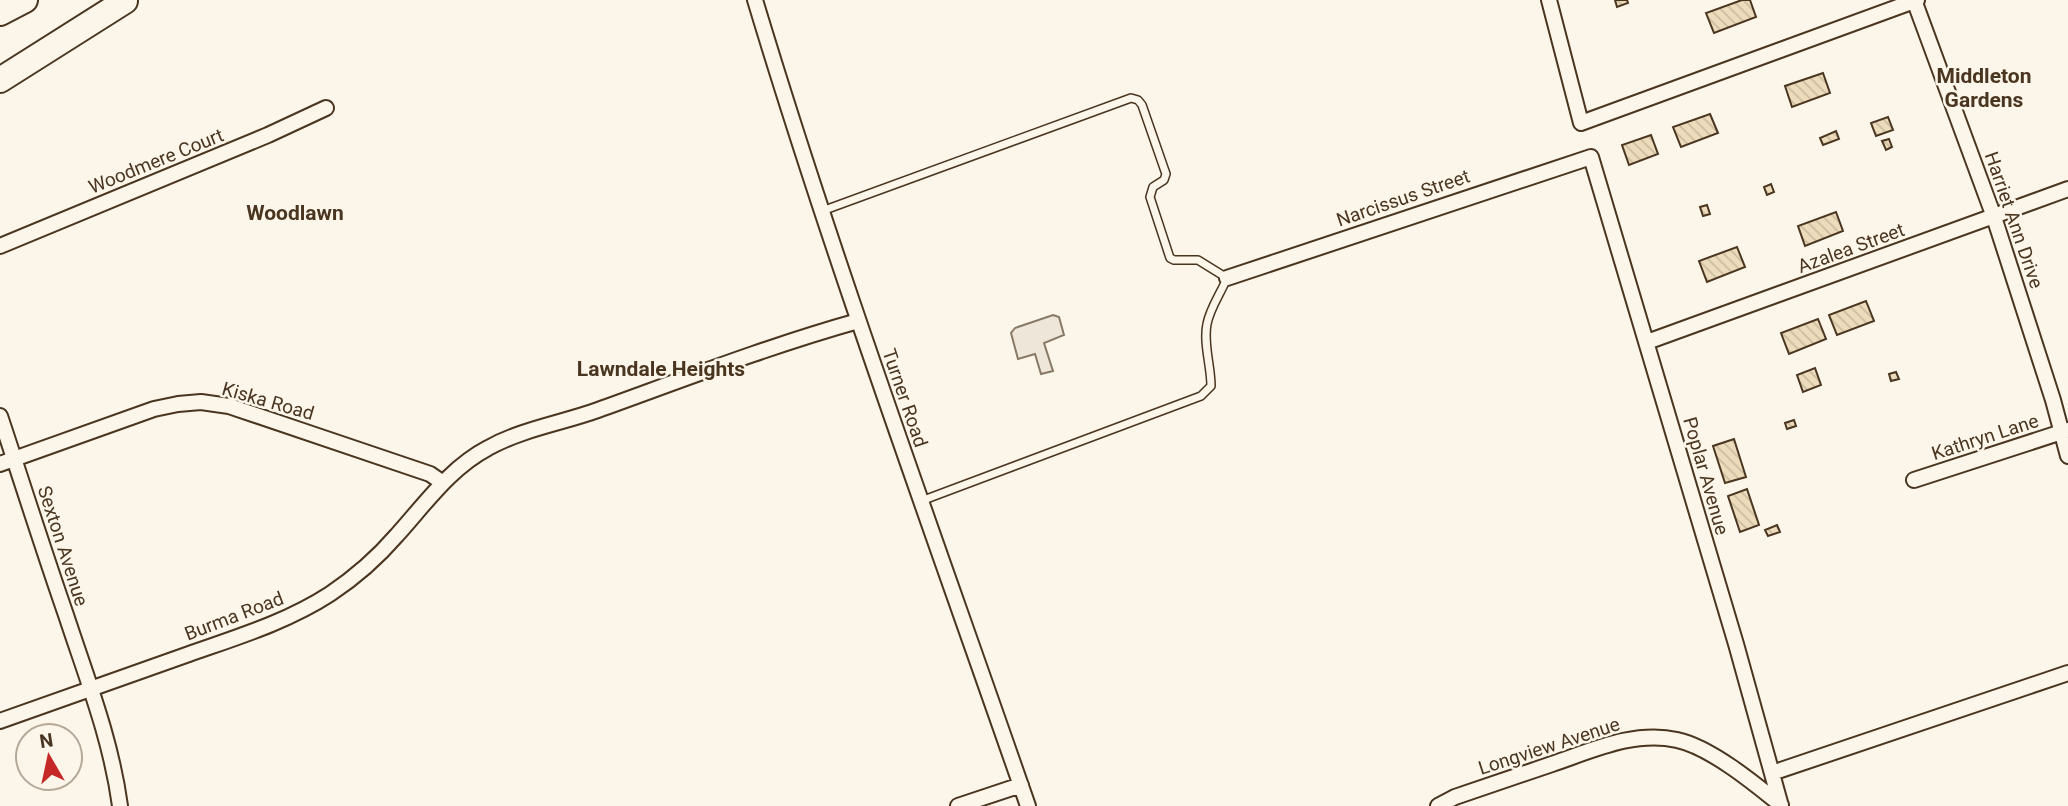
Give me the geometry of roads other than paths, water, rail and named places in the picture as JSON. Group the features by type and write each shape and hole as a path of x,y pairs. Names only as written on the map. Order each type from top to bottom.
{"highway":[{"path":"0,13 25,0"},
{"path":"0,63 126,1"},
{"path":"0,80 126,1"}],"street":[{"name":"Turner Road","path":"755,0 821,212 1028,806"},
{"path":"1549,0 1581,123 1915,0"},
{"name":"Harriet Ann Drive","path":"1915,0 1994,216 2065,431 2068,456"},
{"name":"Woodmere Court","path":"0,246 256,140 326,108"},
{"name":"Narcissus Street","path":"1227,278 1591,157"},
{"name":"Poplar Avenue","path":"1591,157 1781,805"},
{"name":"Azalea Street","path":"1647,342 2068,189"},
{"name":"Burma Road","path":"0,721 248,633 303,610 356,574 395,538 443,483 466,462 508,439 593,412 797,339 858,321"},
{"name":"Kiska Road","path":"7,462 154,409 201,402 229,406 259,415 430,474 443,483"},
{"name":"Sexton Avenue","path":"0,416 7,462 52,575 92,688 116,778 120,806"},
{"name":"Kathryn Lane","path":"1914,480 2065,431"},
{"path":"1772,773 2068,673"},
{"name":"Longview Avenue","path":"1438,806 1455,797 1607,746 1637,738 1660,737 1692,745 1747,778 1781,805"},
{"path":"958,806 1021,785"}],"lane":[{"path":"821,212 1131,98 1142,105 1166,174 1164,180 1153,187 1150,197 1170,258 1198,260 1227,278 1207,323 1211,386 1201,396 920,501"}],"district":[{"name":"Middleton Gardens","path":"1984,88"},
{"name":"Woodlawn","path":"295,213"},
{"name":"Lawndale Heights","path":"661,369"}]}
